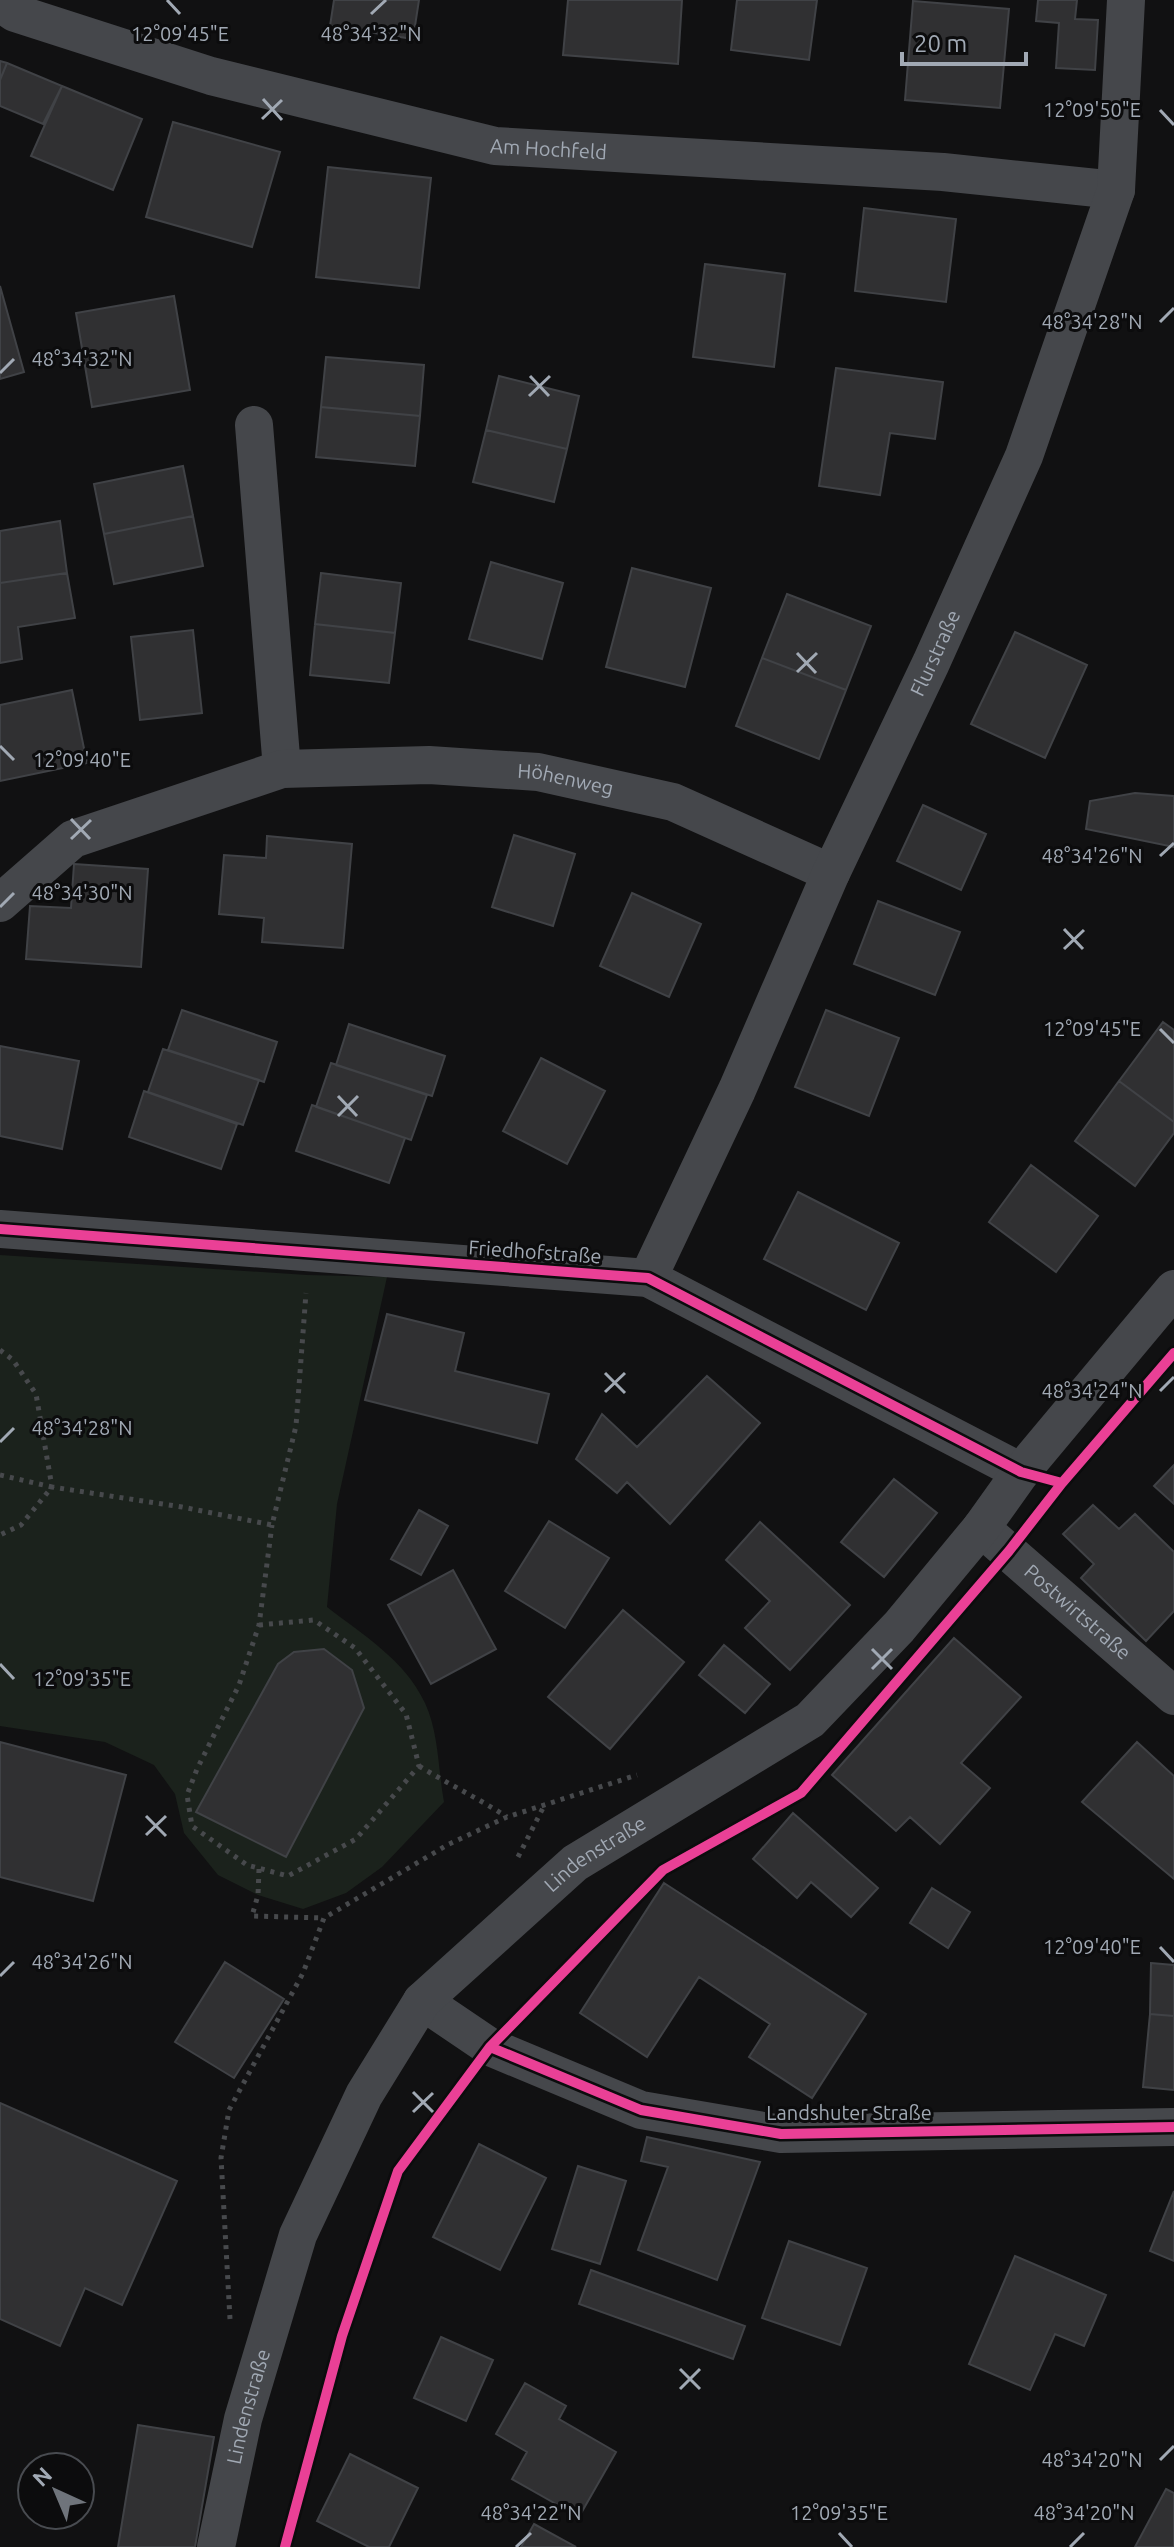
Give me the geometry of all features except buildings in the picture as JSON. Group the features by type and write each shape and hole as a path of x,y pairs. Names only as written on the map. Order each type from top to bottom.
{"street":[{"name":"Flurstraße","path":"648,1278 737,1090 831,873 931,663 1024,456 1116,190 1126,0"},
{"name":"Am Hochfeld","path":"0,3 15,13 211,76 495,146 943,172 1116,190"},
{"path":"254,425 282,769"},
{"name":"Höhenweg","path":"0,903 73,839 282,769 429,765 538,772 673,802 831,873"},
{"name":"Friedhofstraße","path":"0,1229 648,1278 1021,1472"},
{"name":"Lindenstraße","path":"216,2547 243,2419 298,2235 364,2095 422,2001 575,1863 810,1720 899,1627 981,1528 1021,1472 1174,1289"},
{"name":"Postwirtstraße","path":"981,1528 1174,1696"},
{"name":"Landshuter Straße","path":"422,2001 490,2047 641,2110 781,2134 1174,2127"}],"path":[{"path":"325,1255 307,1275 296,1426 272,1525 259,1625 239,1685 187,1795 192,1826 247,1865 288,1876 356,1839 419,1766"},
{"path":"0,1350 13,1360 36,1394 52,1487 21,1525 0,1535"},
{"path":"0,1475 52,1487 182,1507 272,1525"},
{"path":"259,1625 314,1620 355,1648 406,1714 419,1766 452,1786 463,1788 507,1817"},
{"path":"259,1869 258,1895 252,1916 324,1918"}],"shaded area":[{"path":"0,1255 307,1275 387,1277 337,1504 327,1607 382,1649 417,1688 433,1727 444,1802 382,1867 346,1893 303,1909 258,1895 218,1875 184,1833 175,1794 154,1765 105,1742 0,1726"}],"cycle path":[{"path":"0,1229 648,1278 1021,1472 1062,1483"},
{"path":"285,2547 342,2336 398,2171 490,2047 663,1870 801,1793 1174,1353"},
{"path":"490,2047 641,2110 781,2134 1174,2127"}]}
